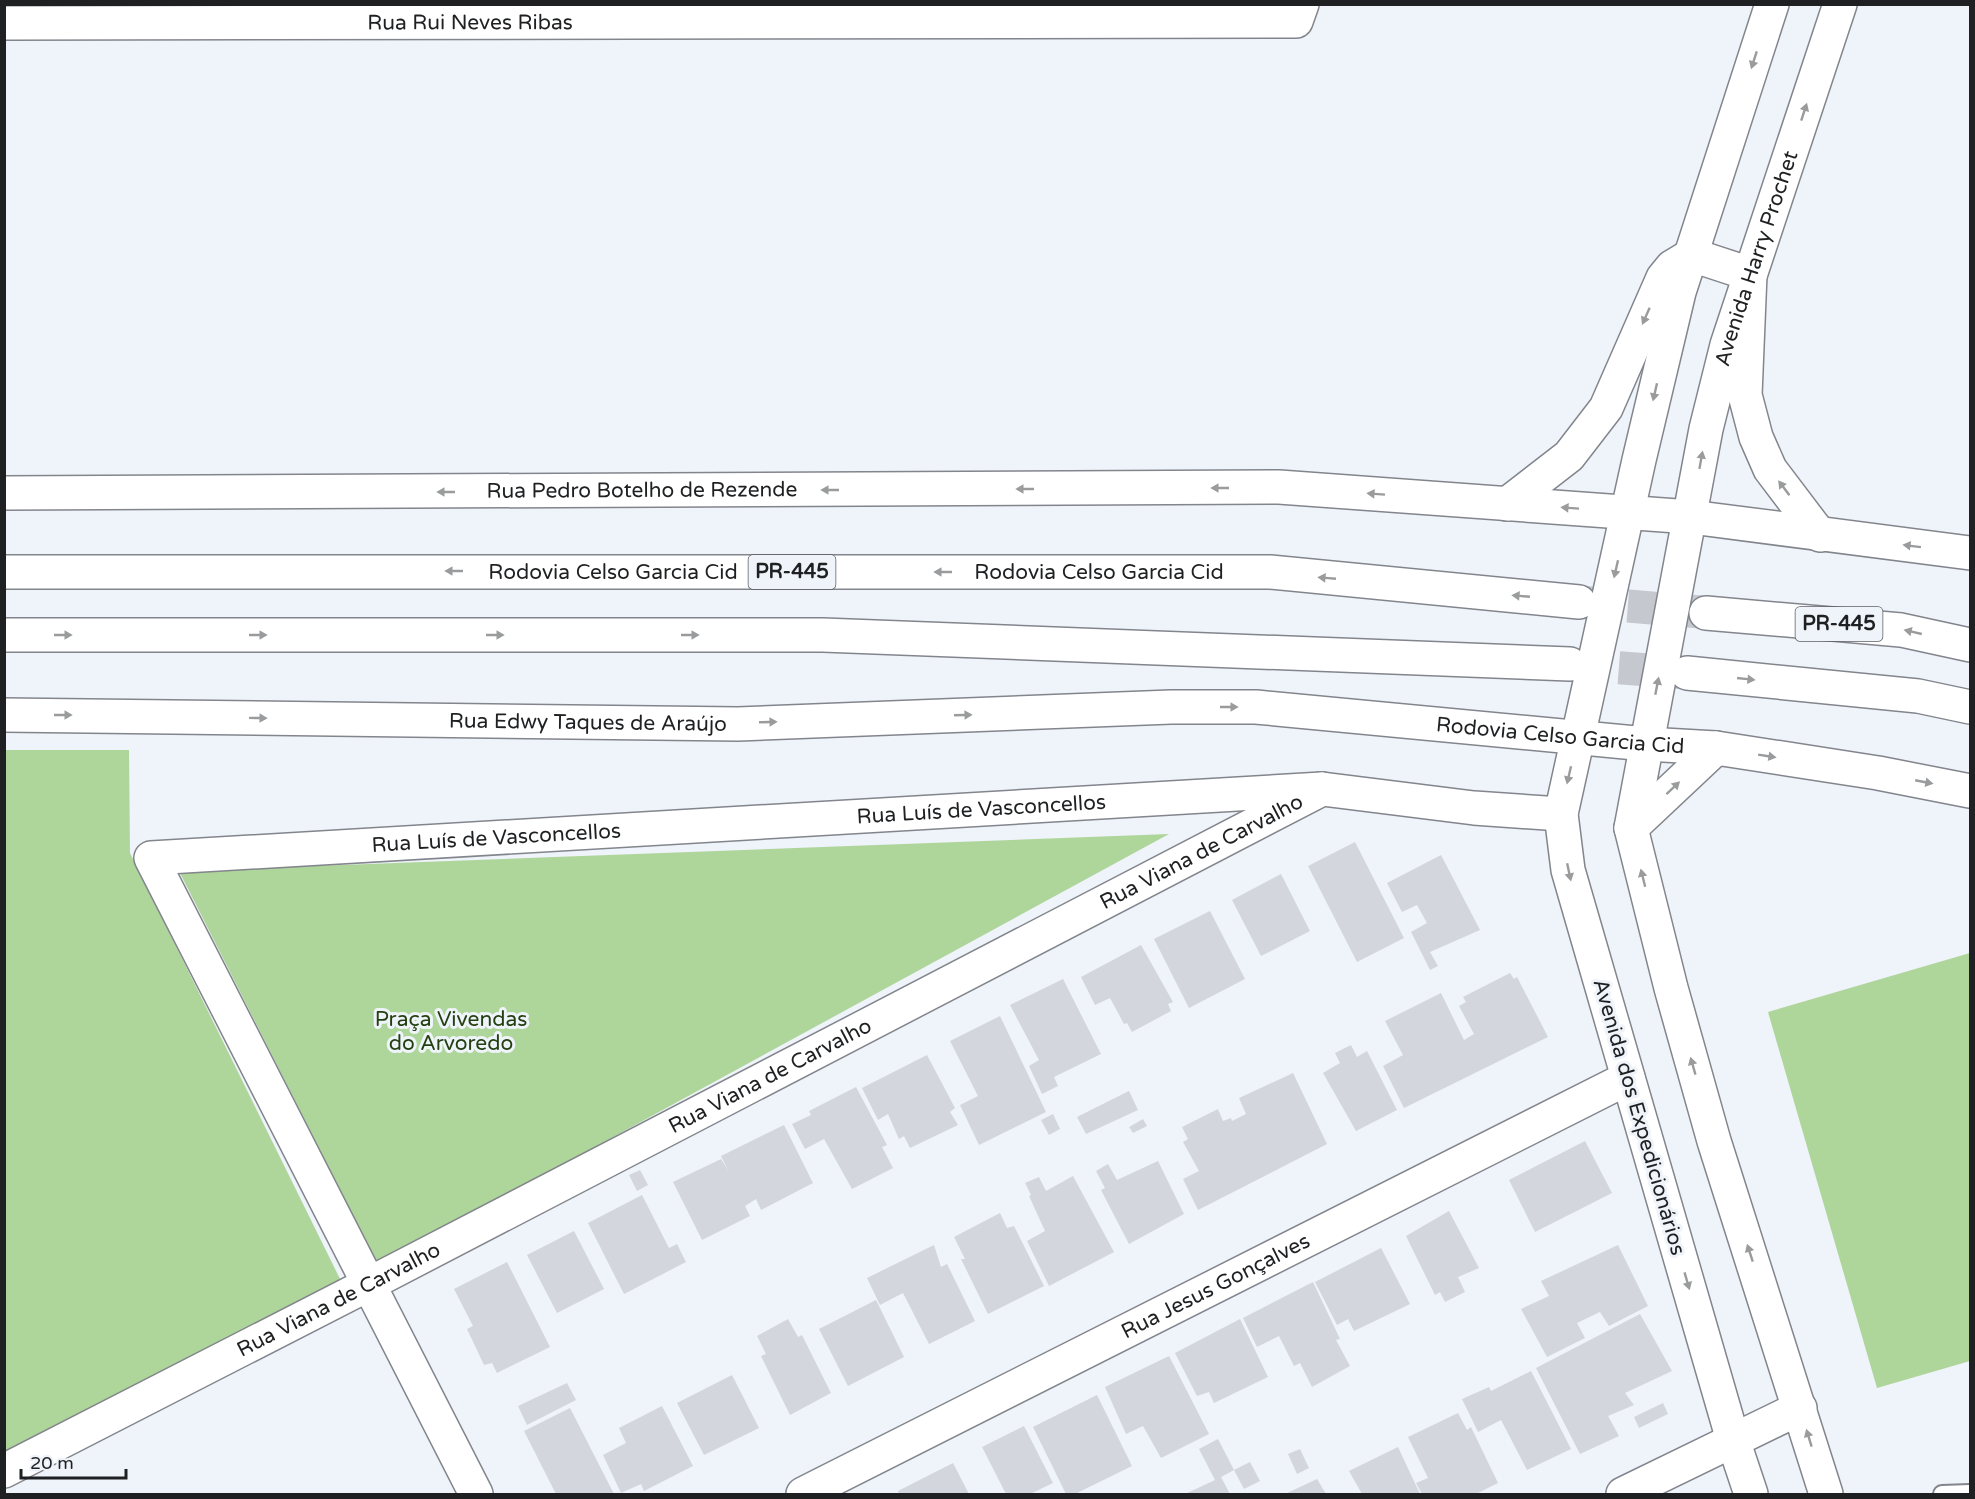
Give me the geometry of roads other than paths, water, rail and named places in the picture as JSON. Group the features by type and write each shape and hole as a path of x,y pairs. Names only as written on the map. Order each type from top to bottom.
{"main road":[{"path":"1628,512 1678,292 1692,255 1772,4"},
{"name":"Avenida Harry Prochet","path":"1646,744 1706,429 1727,345 1840,4"},
{"name":"Rua Rui Neves Ribas","path":"4,23 1299,13"},
{"path":"1507,504 1569,456 1606,408 1663,278 1672,267 1692,255 1750,274 1745,395 1756,437 1770,469 1820,535"},
{"name":"Rua Pedro Botelho de Rezende","path":"4,493 1279,488 1507,504"},
{"path":"1507,504 1690,517 1971,553"},
{"name":"Avenida dos Expedicionários","path":"1628,512 1561,814 1568,870 1733,1440 1751,1494"},
{"name":"Rodovia Celso Garcia Cid","path":"4,572 1270,572 1579,602"},
{"name":"PR-445","path":"1706,613 1901,630 1971,645"},
{"path":"4,635 823,635 1570,664"},
{"path":"1688,673 1918,696 1971,707"},
{"name":"Rodovia Celso Garcia Cid","path":"1171,707 1256,707 1646,744 1716,748 1878,773 1971,791"},
{"name":"Rua Edwy Taques de Araújo","path":"4,715 738,724 1171,707"},
{"path":"1646,744 1631,828 1671,988 1714,1141 1826,1494"},
{"path":"1631,828 1716,748"},
{"name":"Rua Viana de Carvalho","path":"4,1470 369,1284 1322,789 1474,807 1561,814"},
{"name":"Rua Luís de Vasconcellos","path":"369,1284 151,858 1322,789"},
{"name":"Rua Jesus Gonçalves","path":"803,1494 1628,1078"},
{"path":"369,1284 476,1494"},
{"path":"1623,1494 1800,1408"}],"lane":[{"path":"1942,1494 1971,1493"}],"tunnel":[{"path":"1579,602 1701,612"},
{"path":"1570,664 1687,673"}],"park label":[{"name":"Praça Vivendas do Arvoredo","path":"451,1031"}]}
